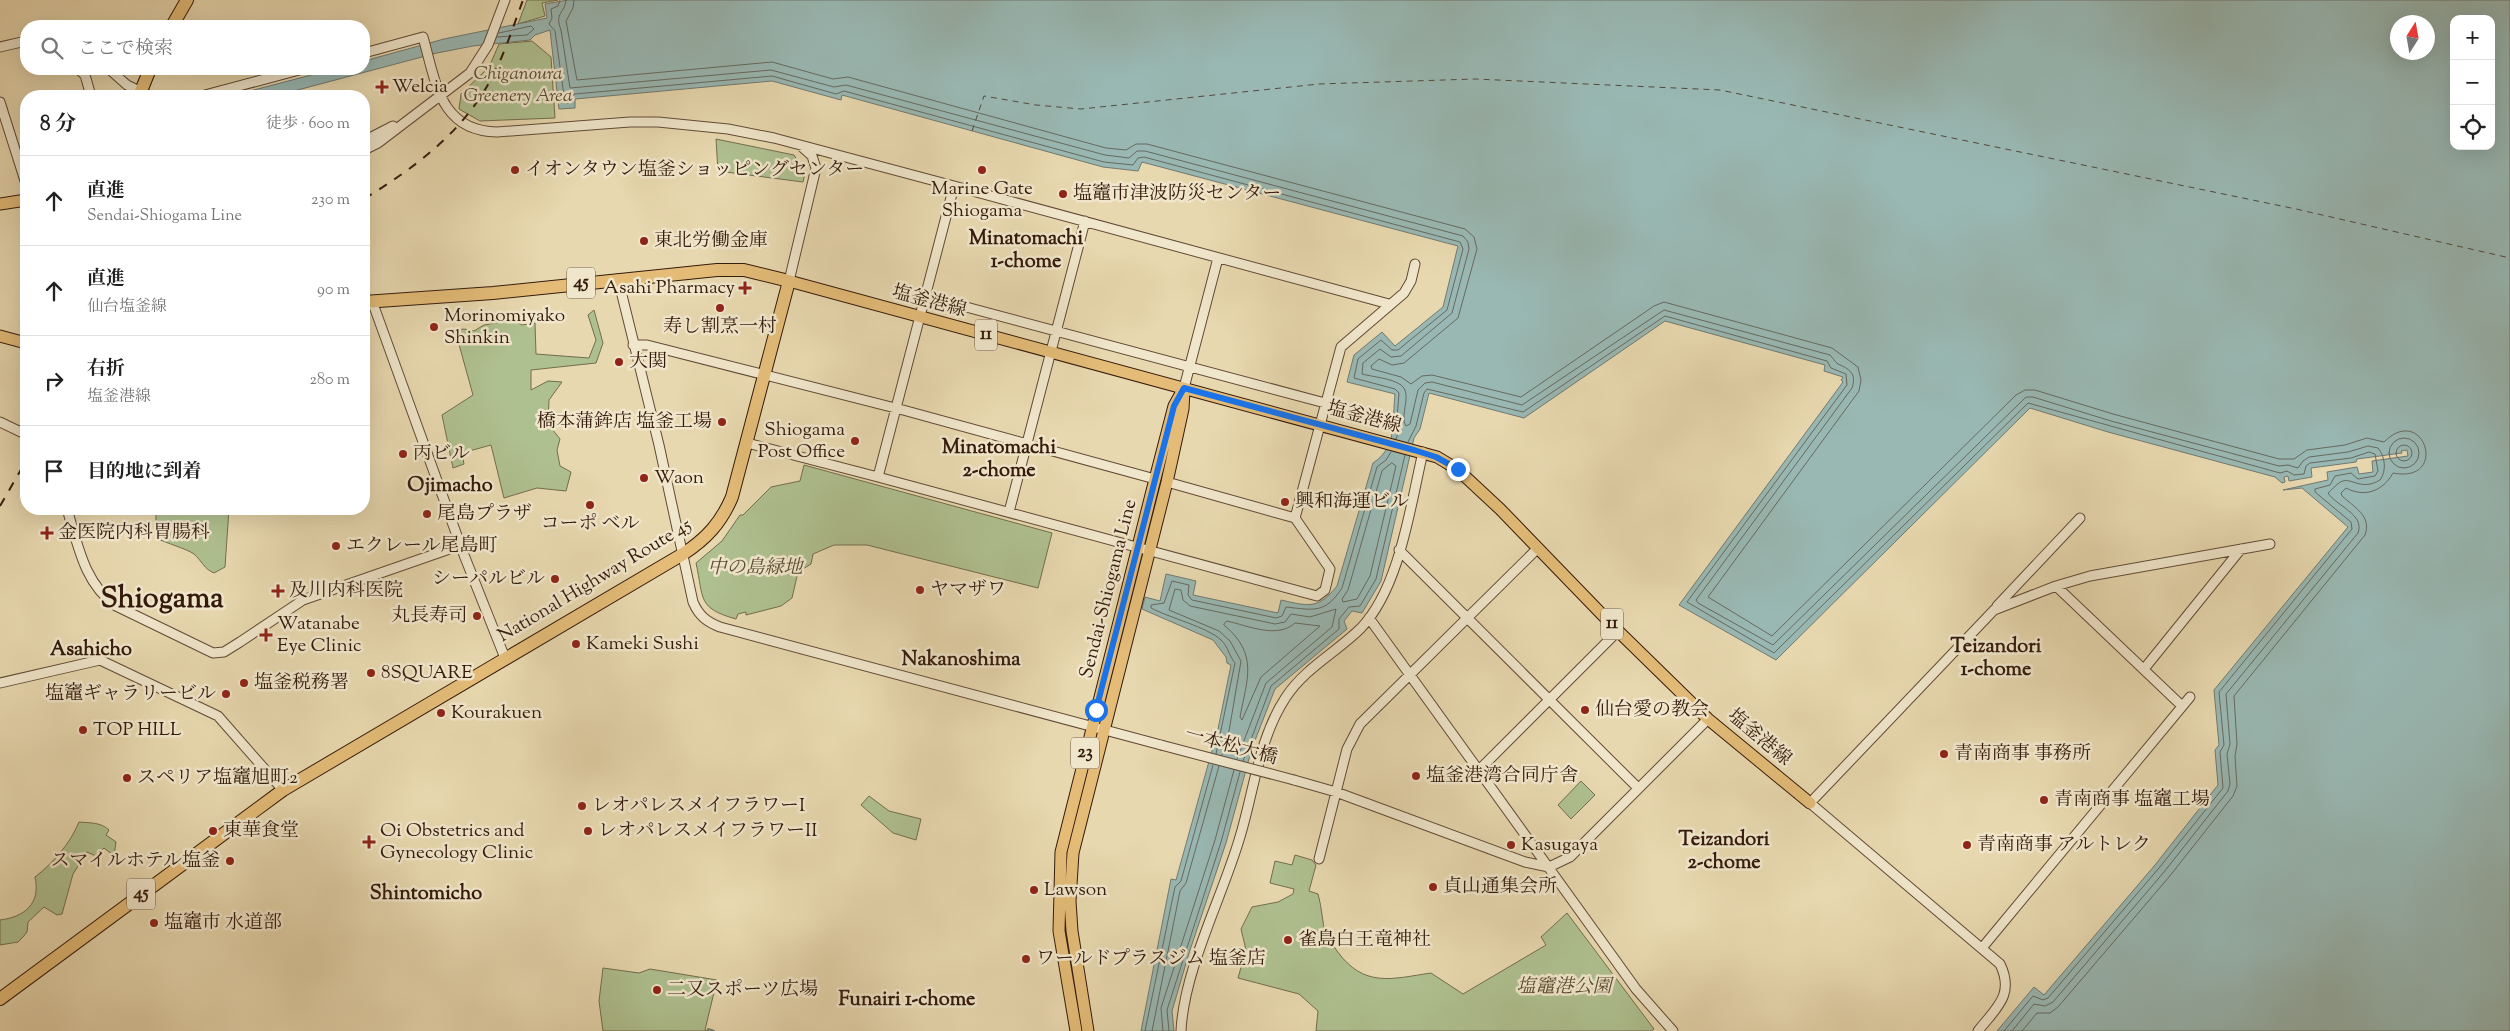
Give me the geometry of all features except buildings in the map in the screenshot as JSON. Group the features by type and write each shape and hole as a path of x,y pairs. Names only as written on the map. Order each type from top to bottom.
{"highway":[{"path":"175,20 187,0"},
{"path":"144,90 148,75"},
{"name":"45","path":"370,301 493,293 618,279 744,270 789,281"},
{"name":"National Highway Route 45","path":"0,999 283,790 683,554 708,536 726,511 766,375 789,281"}],"main road":[{"path":"0,204 20,201"},
{"name":"塩釜港線","path":"789,281 1051,353 1321,424 1436,457 1458,469 1708,719 1810,803"},
{"path":"0,336 20,341"},
{"name":"23","path":"1155,479 1174,406 1184,388"},
{"name":"23","path":"1167,482 1184,409 1184,388"},
{"name":"Sendai-Shiogama Line","path":"1088,1031 1072,931 1072,870 1097,728 1137,548 1155,479"},
{"name":"Sendai-Shiogama Line","path":"1076,1031 1059,931 1061,852 1149,552 1167,482"}],"street":[{"path":"370,147 378,143 470,73 488,45 506,0"},
{"path":"370,50 423,37 441,94 454,118 464,126 483,132 658,122 728,129 799,145 954,186 1389,304"},
{"path":"0,47 20,42"},
{"path":"84,75 89,90"},
{"path":"116,75 135,90"},
{"path":"224,90 280,75"},
{"path":"0,102 20,165"},
{"path":"370,139 405,121"},
{"path":"789,281 816,168 812,156 799,145"},
{"path":"878,477 954,186"},
{"path":"1008,512 1086,221"},
{"path":"1184,388 1218,258"},
{"path":"1295,518 1341,347 1407,287 1415,264"},
{"name":"一本松大橋","path":"618,279 696,609 706,621 1336,792 1525,862 1549,867"},
{"path":"925,296 1325,403"},
{"path":"370,306 505,658"},
{"path":"633,345 646,345 895,408 1155,479"},
{"path":"0,422 20,431"},
{"path":"747,444 878,477 1316,596 1326,590 1330,569 1295,518 1167,482"},
{"path":"1181,1031 1184,999 1240,839 1268,734 1276,714 1296,683 1360,629 1385,596 1399,550 1418,451"},
{"path":"69,515 83,563 95,586 106,599 116,606 213,653 224,652 303,600 461,545"},
{"path":"1978,1031 2001,1002 2006,985 2000,964 1810,803 2080,518"},
{"path":"1994,610 2056,586 2090,576 2270,544"},
{"path":"1319,859 1350,740 1360,724 1410,677 1538,548"},
{"path":"2144,669 2241,549"},
{"path":"1399,550 1638,788"},
{"path":"2056,586 2182,706"},
{"path":"1369,618 1636,989 1674,1031"},
{"path":"1478,771 1618,631"},
{"path":"0,683 100,660 218,716 283,790"},
{"path":"1982,948 2190,697"},
{"path":"1549,867 1570,857 1708,719"}],"green space":[{"path":"527,0 558,0 542,3 545,16 518,24"},
{"name":"Chiganoura Greenery Area","path":"532,41 551,57 555,118 480,121 459,109 461,94 489,67 499,44"},
{"path":"716,139 794,155 805,173 803,182 718,171"},
{"path":"594,310 603,343 596,363 531,370 531,390 548,381 562,382 549,400 548,424 560,439 557,450 560,466 571,472 566,491 537,488 504,498 491,445 462,453 464,464 453,468 442,415 473,395 455,330 474,331 484,325 513,320 522,325 535,323 536,354 589,358 596,340 588,315"},
{"name":"中の島緑地","path":"804,465 1052,533 1038,588 867,545 834,545 813,554 811,564 798,572 792,598 781,606 746,615 746,612 738,614 736,619 714,611 704,600 696,563 722,541 740,515 743,515 771,487 800,481"},
{"path":"156,515 229,515 225,567 214,573 205,567 194,554 156,538"},
{"path":"1581,781 1595,795 1571,819 1558,805"},
{"path":"869,796 889,811 921,819 916,840 893,833 861,805"},
{"path":"79,822 99,824 106,827 109,830 106,835 116,842 114,856 104,848 96,856 87,852 73,874 62,914 57,915 44,907 28,922 27,932 18,942 0,945 0,920 17,916 29,907 36,894 35,877 60,852 71,838"},
{"name":"塩竈港公園","path":"1295,855 1312,860 1316,865 1309,891 1318,894 1326,935 1347,963 1357,971 1379,978 1431,973 1463,994 1546,945 1541,937 1567,913 1654,1029 1651,1031 1316,1031 1318,1011 1299,994 1238,978 1246,950 1241,929 1252,907 1278,902 1293,894 1294,889 1270,883 1275,861 1292,865"},
{"name":"二又スポーツ広場","path":"603,968 639,973 650,969 717,980 705,1030 709,1031 603,1031 599,1001"}],"water":[{"path":"568,0 2510,0 2510,1031 1997,1031 2034,987 2044,995 2155,865 2218,785 2215,750 2219,745 2214,690 2348,527 2302,488 2283,490 2328,480 2327,472 2357,467 2359,474 2373,472 2372,461 2408,456 2407,450 2401,451 2402,453 2357,459 2356,462 2311,468 2312,477 2289,481 2288,476 2284,477 2285,482 2282,483 2275,477 2108,432 2030,408 1776,660 1679,605 1843,382 1841,380 1843,377 1824,371 1825,365 1665,321 1524,418 1429,393 1420,429 1414,438 1381,581 1362,613 1352,611 1344,621 1347,629 1275,689 1252,748 1226,843 1189,953 1172,1011 1174,1031 1141,1031 1171,879 1176,880 1218,729 1231,665 1227,663 1226,657 1213,640 1142,609 1145,597 1160,601 1166,574 1196,581 1193,595 1278,613 1281,600 1306,605 1318,603 1330,594 1337,586 1373,463 1387,449 1393,423 1395,394 1347,382 1354,355 1382,332 1395,346 1443,307 1458,246 1142,162 1138,171 1103,167 842,95 841,100 772,81 575,99 575,108 559,109 550,30 535,35 530,40 473,46 437,53 370,71 370,59 444,39 547,18 545,4"},
{"path":"311,75 354,75 298,90 254,90"}],"waterway":[{"path":"708,1029 714,1031"}],"ferry route":[{"path":"972,131 984,96 1036,105 1081,109 1319,84 1475,79 1720,90 2296,209 2510,258"}],"railway":[{"path":"370,195 418,162 451,133 465,117 478,100 495,71 523,0"},
{"path":"0,506 20,471"}],"place":[{"name":"Welcia","path":"382,87"},
{"name":"イオンタウン塩釜ショッピングセンター","path":"515,170"},
{"name":"Marine Gate Shiogama","path":"982,170"},
{"name":"塩竈市津波防災センター","path":"1063,194"},
{"name":"東北労働金庫","path":"644,241"},
{"name":"Asahi Pharmacy","path":"745,288"},
{"name":"寿し割烹一村","path":"720,308"},
{"name":"Morinomiyako Shinkin","path":"434,327"},
{"name":"大関","path":"619,362"},
{"name":"橋本蒲鉾店 塩釜工場","path":"722,422"},
{"name":"Shiogama Post Office","path":"855,441"},
{"name":"丙ビル","path":"403,454"},
{"name":"Waon","path":"644,478"},
{"name":"興和海運ビル","path":"1285,502"},
{"name":"コーポ ベル","path":"590,505"},
{"name":"尾島プラザ","path":"427,514"},
{"name":"金医院内科胃腸科","path":"47,533"},
{"name":"エクレール尾島町","path":"336,546"},
{"name":"シーパルビル","path":"555,579"},
{"name":"ヤマザワ","path":"920,590"},
{"name":"及川内科医院","path":"278,591"},
{"name":"丸長寿司","path":"477,616"},
{"name":"Watanabe Eye Clinic","path":"266,635"},
{"name":"Kameki Sushi","path":"576,644"},
{"name":"8SQUARE","path":"371,673"},
{"name":"塩釜税務署","path":"244,683"},
{"name":"塩竈ギャラリービル","path":"226,694"},
{"name":"仙台愛の教会","path":"1585,710"},
{"name":"Kourakuen","path":"441,713"},
{"name":"TOP HILL","path":"83,730"},
{"name":"青南商事 事務所","path":"1944,754"},
{"name":"塩釜港湾合同庁舎","path":"1416,776"},
{"name":"スペリア塩竈旭町2","path":"127,778"},
{"name":"青南商事 塩竈工場","path":"2044,800"},
{"name":"レオパレスメイフラワーI","path":"582,806"},
{"name":"東華食堂","path":"213,831"},
{"name":"レオパレスメイフラワーII","path":"588,831"},
{"name":"Oi Obstetrics and Gynecology Clinic","path":"369,842"},
{"name":"Kasugaya","path":"1511,845"},
{"name":"青南商事 アルトレク","path":"1967,845"},
{"name":"スマイルホテル塩釜","path":"230,861"},
{"name":"貞山通集会所","path":"1433,887"},
{"name":"Lawson","path":"1034,890"},
{"name":"塩竈市 水道部","path":"154,923"},
{"name":"雀島白王竜神社","path":"1288,940"},
{"name":"ワールドプラスジム 塩釜店","path":"1026,959"},
{"name":"二又スポーツ広場","path":"657,990"}],"district":[{"name":"Minatomachi 1-chome","path":"1026,250"},
{"name":"Minatomachi 2-chome","path":"999,460"},
{"name":"Ojimacho","path":"450,486"},
{"name":"Shiogama","path":"162,600"},
{"name":"Asahicho","path":"91,650"},
{"name":"Teizandori 1-chome","path":"1996,658"},
{"name":"Nakanoshima","path":"961,660"},
{"name":"Teizandori 2-chome","path":"1724,852"},
{"name":"Shintomicho","path":"426,894"},
{"name":"Funairi 1-chome","path":"907,1000"}],"route":[{"path":"1096,710 1174,406 1184,388 1414,450 1436,457 1458,469"}]}
